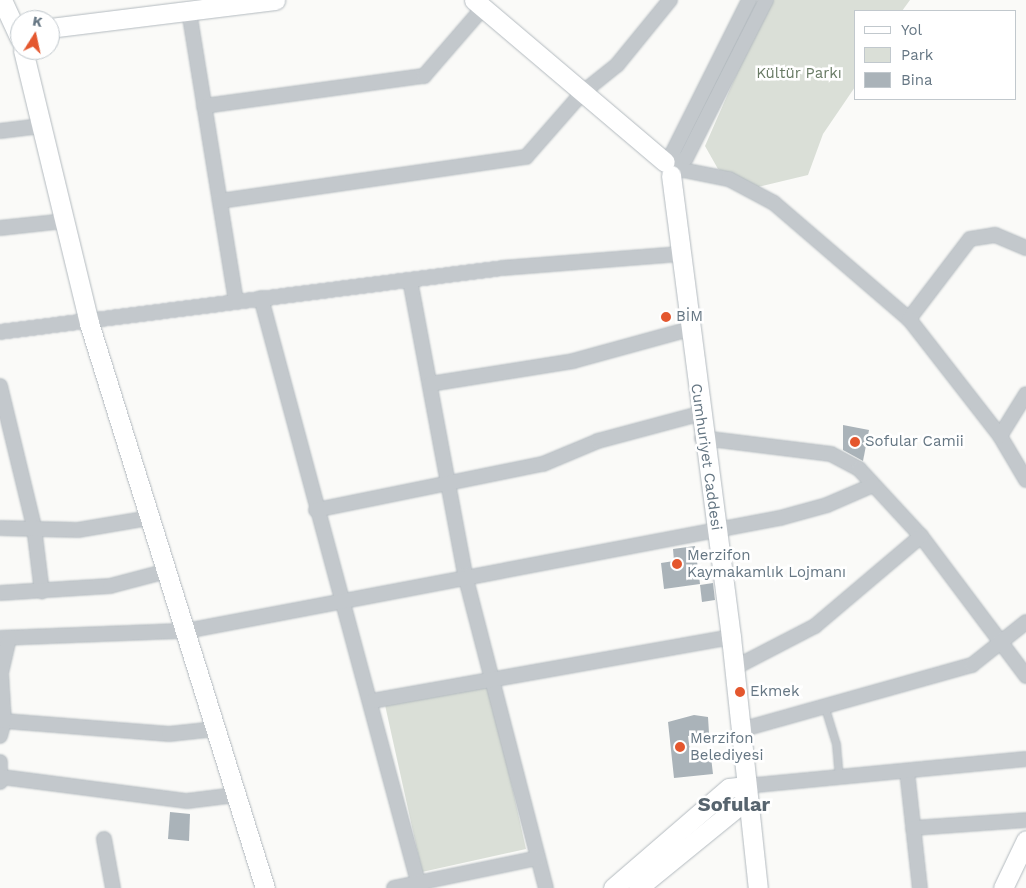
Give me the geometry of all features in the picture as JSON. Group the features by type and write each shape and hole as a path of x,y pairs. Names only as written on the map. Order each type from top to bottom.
{"street":[{"path":"2,0 10,21"},
{"path":"60,27 275,0"},
{"path":"220,200 526,157 582,94 617,65 670,0"},
{"path":"672,166 749,0"},
{"path":"672,166 686,158 766,0"},
{"path":"204,106 424,76 478,4 582,94 672,166 729,179 774,203 908,319 1000,436 1026,480"},
{"path":"189,11 236,300"},
{"path":"25,60 89,323 186,631 264,888"},
{"path":"0,131 41,126"},
{"name":"Cumhuriyet Caddesi","path":"672,166 679,254 702,438 731,637 758,888"},
{"path":"0,228 64,222"},
{"path":"908,319 970,239 995,235 1026,248"},
{"path":"0,332 89,323 236,300 410,280 679,254"},
{"path":"410,280 465,574 490,677 546,888"},
{"path":"261,298 316,510 372,701 418,882"},
{"path":"430,384 602,355 688,329"},
{"path":"0,386 5,429 34,527 42,592"},
{"path":"1000,436 1026,394"},
{"path":"316,510 543,464 598,441 699,414"},
{"path":"702,438 831,454 859,469 921,536 1000,645 1026,676"},
{"path":"0,736 4,721 1,673 4,638 186,631 343,601 465,574 804,512 873,485"},
{"path":"0,528 34,527 78,530 150,518"},
{"path":"734,668 815,626 921,536"},
{"path":"0,593 42,592 110,586 167,571"},
{"path":"740,730 825,708 972,665 1000,645 1026,622"},
{"path":"372,701 490,677 731,637"},
{"path":"4,721 169,734 216,729"},
{"path":"613,888 729,788 747,793 839,778 1026,759"},
{"path":"0,762 1,780 187,801 236,795"},
{"path":"907,772 920,888"},
{"path":"638,888 747,793"},
{"path":"913,828 1026,820"},
{"path":"104,840 113,888"},
{"path":"1003,888 1026,840"},
{"path":"394,888 538,858"}],"lane":[{"path":"825,708 836,744 839,778"}],"green space":[{"name":"Kültür Parkı","path":"769,0 910,0 903,10 854,10 854,88 823,134 808,175 758,187 718,169 705,146"},
{"path":"489,683 526,849 422,872 385,705"}],"building":[{"name":"Sofular Camii","path":"843,425 869,430 863,461 843,450"},
{"name":"Merzifon Kaymakamlık Lojmanı","path":"695,546 700,584 664,589 661,563 674,561 673,549"},
{"path":"713,583 715,600 702,602 700,585"},
{"name":"Merzifon Belediyesi","path":"694,715 708,717 709,733 688,736 691,759 711,757 713,774 674,778 668,722"},
{"path":"170,812 190,814 189,841 168,839"}],"place":[{"name":"BİM","path":"666,317"},
{"name":"Sofular Camii","path":"855,442"},
{"name":"Merzifon Kaymakamlık Lojmanı","path":"677,564"},
{"name":"Ekmek","path":"740,692"},
{"name":"Merzifon Belediyesi","path":"680,747"}],"district":[{"name":"Sofular","path":"734,804"}]}
